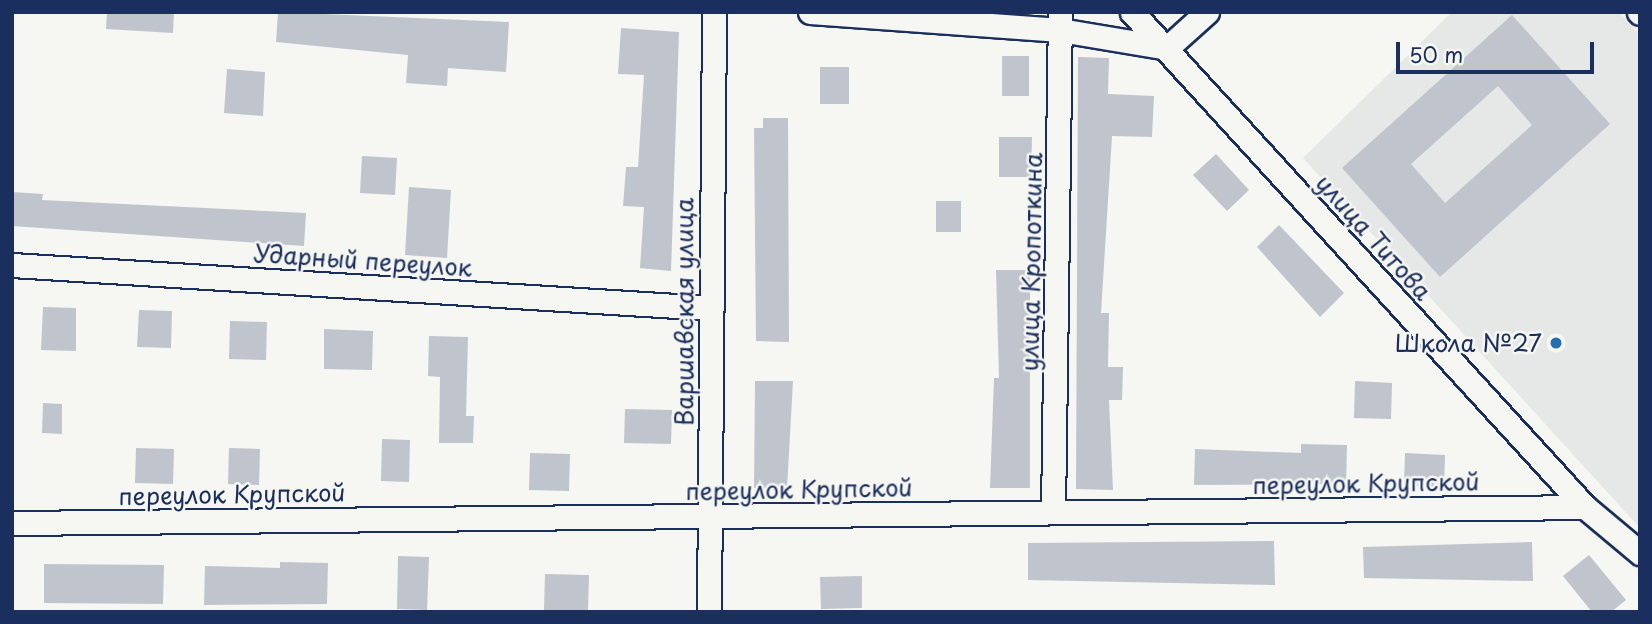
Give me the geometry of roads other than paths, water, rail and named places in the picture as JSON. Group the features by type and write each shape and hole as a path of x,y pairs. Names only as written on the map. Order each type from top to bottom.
{"street":[{"name":"Варшавская улица","path":"709,612 714,12"},
{"path":"810,12 1060,21 1167,48 1207,12"},
{"name":"улица Титова","path":"1132,12 1585,507 1640,553"},
{"name":"улица Кропоткина","path":"1053,512 1060,21"},
{"name":"Ударный переулок","path":"12,265 710,308"},
{"name":"переулок Крупской","path":"12,523 1585,507"}],"place":[{"name":"Школа №27","path":"1556,343"}]}
